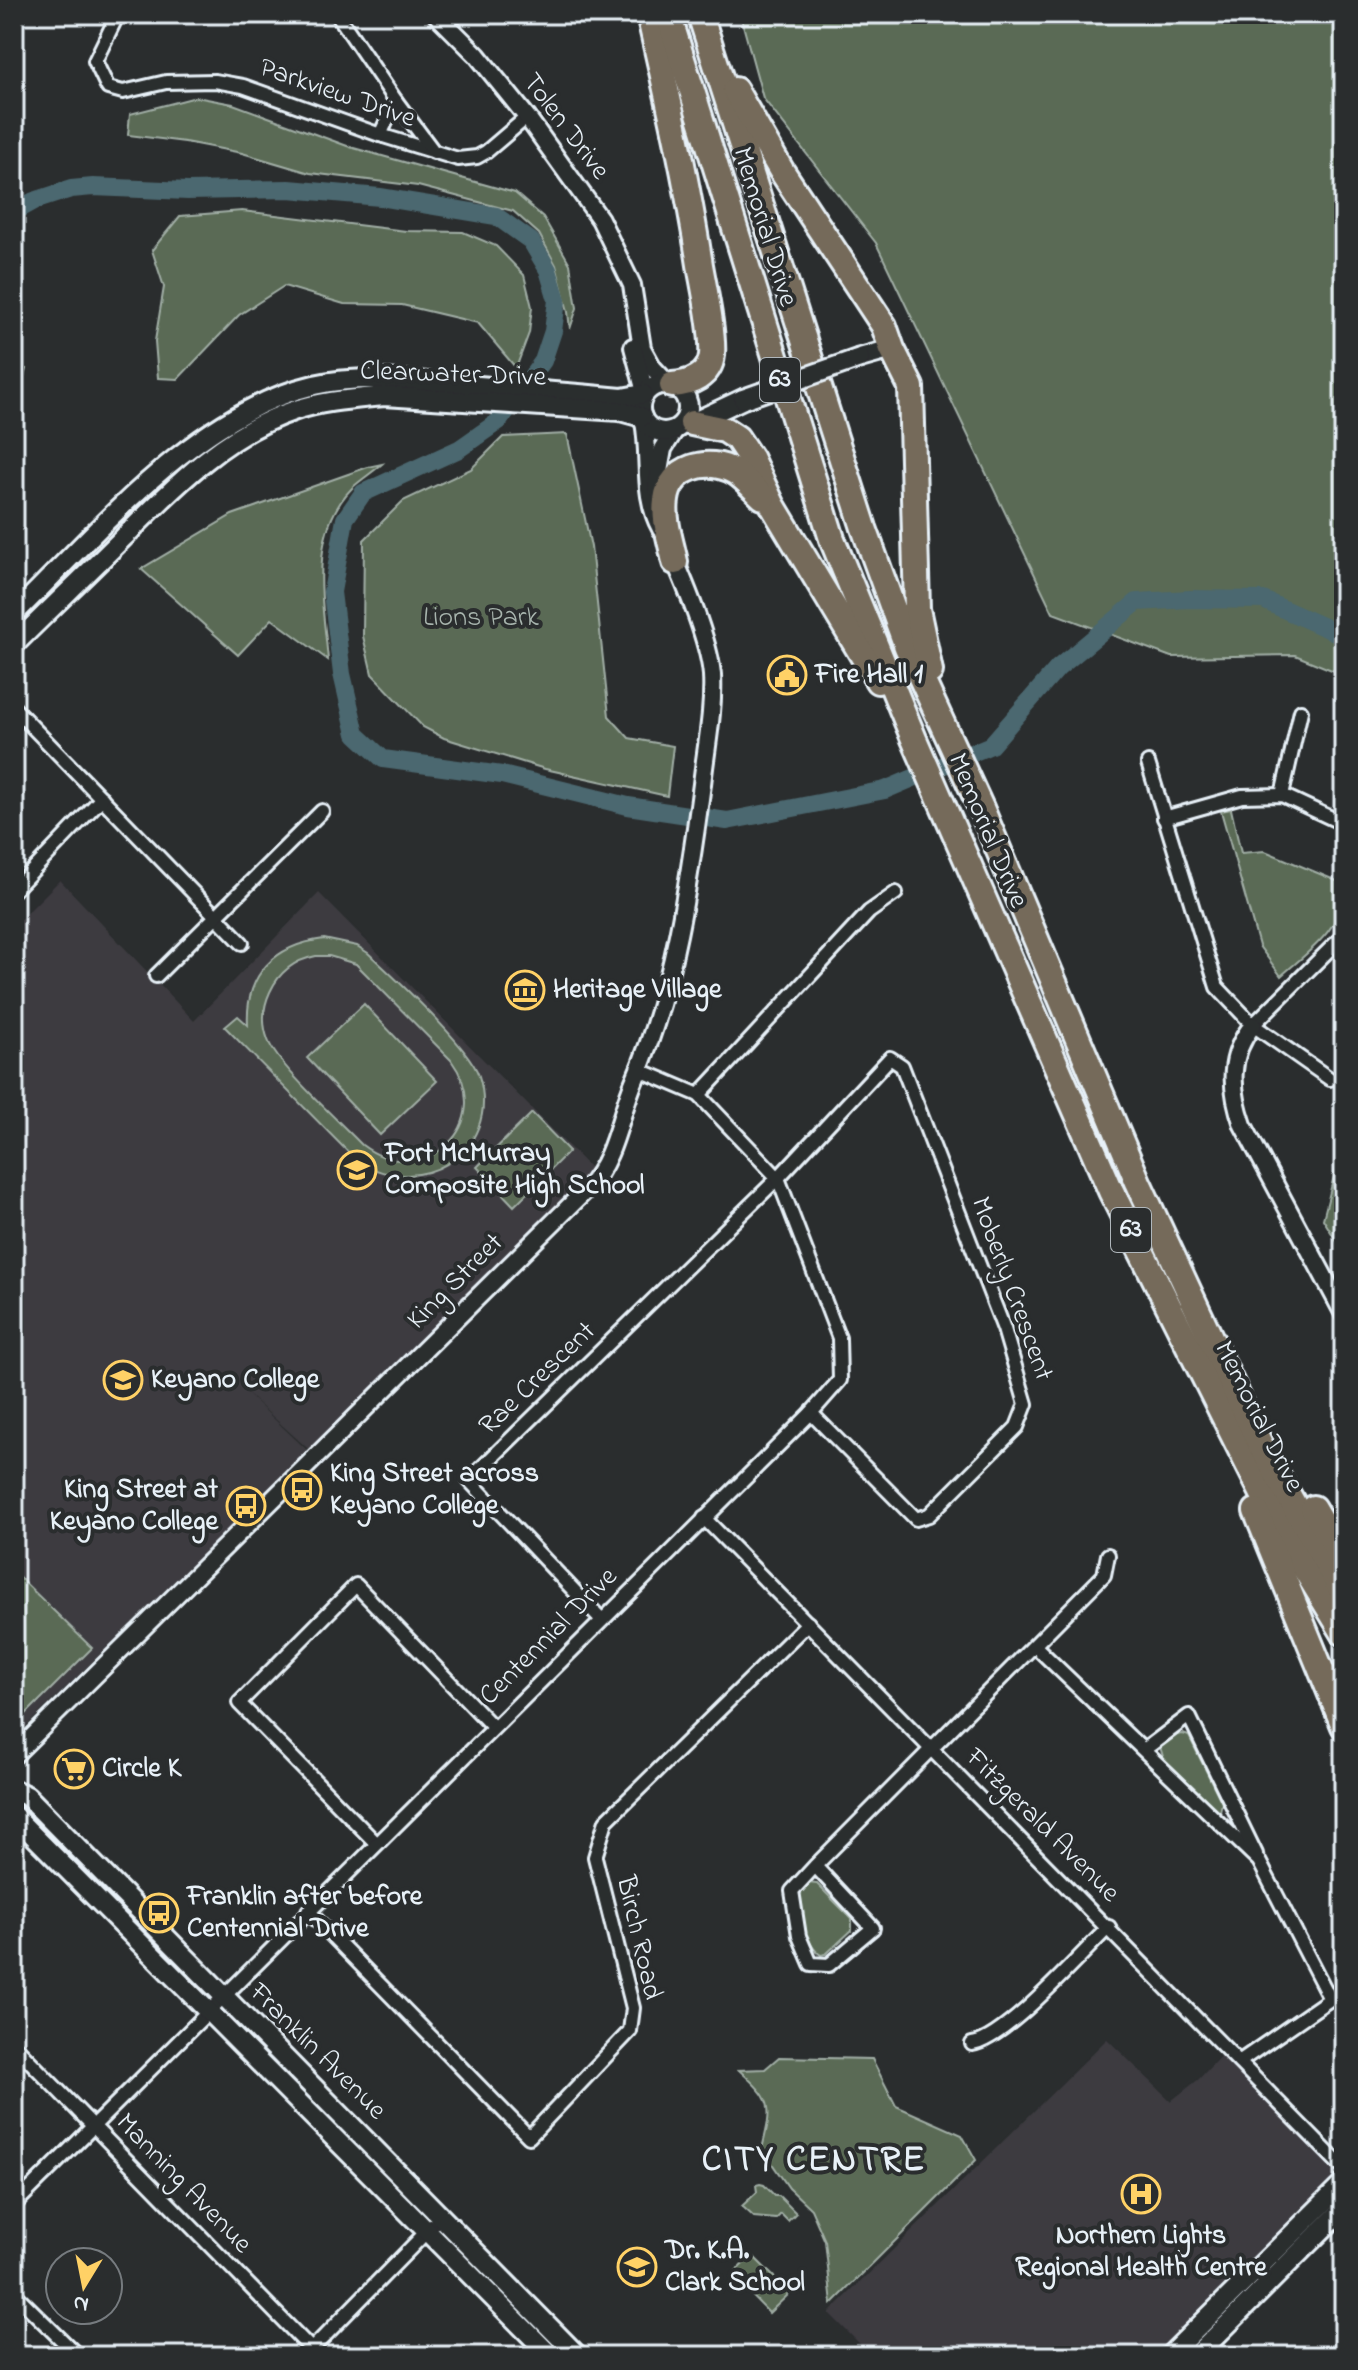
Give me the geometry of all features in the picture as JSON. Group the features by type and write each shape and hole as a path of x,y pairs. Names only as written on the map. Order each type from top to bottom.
{"highway":[{"path":"649,14 686,178 712,357 699,377 675,388"},
{"name":"Memorial Drive","path":"668,14 832,539 914,739 1111,1191 1280,1528 1344,1633"},
{"name":"Memorial Drive","path":"700,14 864,528 907,647 981,808 1138,1182 1260,1444 1344,1595"},
{"path":"709,43 781,170 884,326 911,387 917,609 943,722"},
{"path":"682,427 725,430 737,438 751,459 773,506 914,739"},
{"path":"675,562 665,504 671,484 687,469 709,464 736,472 773,506"},
{"path":"1190,1294 1344,1561"},
{"path":"1185,1338 1344,1726"}],"main road":[{"path":"743,399 706,401 658,384 644,393 640,410 643,420 659,432 682,427 743,399 892,349"},
{"name":"Clearwater Drive","path":"14,614 155,476 205,436 242,413 283,394 316,385 389,379 417,389 621,404 644,393"},
{"path":"675,388 689,413 682,427"},
{"name":"Clearwater Drive","path":"14,645 166,495 210,456 252,429 293,411 417,389"},
{"name":"Clearwater Drive","path":"621,404 643,420"},
{"name":"Franklin Avenue","path":"14,1790 27,1796 578,2356"},
{"name":"Franklin Avenue","path":"14,1816 551,2356"},
{"path":"1169,2356 1344,2183"},
{"path":"1196,2356 1344,2208"}],"street":[{"name":"Parkview Drive","path":"118,14 95,61 108,88 117,91 166,82 243,86 458,159 477,157 527,117"},
{"path":"322,14 341,18 434,152"},
{"name":"Tolen Drive","path":"436,14 477,55 527,117 600,219 632,285 642,348 653,368 675,388"},
{"path":"380,135 396,101"},
{"name":"Tolen Drive","path":"632,285 632,339 644,393"},
{"name":"King Street","path":"14,1755 587,1189 611,1154 666,981 694,840 712,674 707,650 675,562 655,519 648,492 646,467 649,450 643,420"},
{"name":"King Street","path":"664,537 656,488 657,475 663,449 682,427"},
{"path":"14,708 242,943"},
{"path":"1282,795 1301,711"},
{"path":"1148,763 1217,987 1253,1025 1330,1079"},
{"path":"1164,818 1242,796 1282,795 1344,824"},
{"path":"14,890 102,798"},
{"path":"156,976 322,811"},
{"path":"699,1095 869,912 896,893"},
{"path":"1343,937 1241,1040 1232,1076 1234,1100 1243,1125 1344,1314"},
{"name":"Moberly Crescent","path":"778,1178 890,1058 902,1066 1004,1329 1026,1404 1017,1427 929,1515 916,1519 811,1413"},
{"name":"Centennial Drive","path":"14,2205 811,1413 840,1380 839,1338 778,1178 699,1095 640,1070"},
{"name":"Rae Crescent","path":"601,1619 469,1480 778,1178"},
{"name":"Fitzgerald Avenue","path":"704,1518 1344,2169"},
{"path":"815,1866 873,1928 829,1965 811,1964 799,1936 792,1891 815,1866 1104,1575 1108,1555"},
{"path":"376,1843 239,1703 356,1585 493,1727"},
{"name":"Birch Road","path":"308,1911 529,2137 630,2031 633,2008 595,1857 606,1821 808,1623"},
{"path":"1035,1646 1259,1861"},
{"path":"1144,1750 1189,1716 1330,1999 1239,2062"},
{"path":"972,2044 980,2043 1004,2028 1109,1927"},
{"name":"Manning Avenue","path":"14,2045 312,2354"},
{"path":"312,2354 441,2217"},
{"path":"14,2293 78,2356"}],"shaded area":[{"path":"60,880 194,1021 319,893 598,1176 316,1456 240,1387 308,1451 14,1738 14,926"},
{"name":"Northern Lights Regional Health Centre","path":"1107,2039 1171,2101 1199,2079 1227,2049 1344,2169 1344,2183 1170,2356 872,2356 829,2313"}],"green space":[{"path":"740,14 1344,14 1344,675 1295,655 1171,657 1053,613 876,243 763,98"},
{"path":"196,97 233,104 350,147 515,193 543,217 570,264 577,308 570,329 556,265 539,234 513,211 418,186 310,173 242,153 128,135 130,114"},
{"path":"242,211 406,231 463,232 496,246 524,275 532,307 529,333 516,368 478,323 402,305 344,304 284,286 239,315 178,379 158,378 155,341 164,287 152,250 180,216"},
{"path":"14,366 26,369 16,408 18,467 14,491"},
{"name":"Lions Park","path":"567,434 591,547 609,716 629,738 673,746 667,796 545,769 444,738 423,727 372,674 363,636 364,540 403,501 471,469 503,437"},
{"path":"382,464 353,487 329,525 321,569 328,660 272,619 238,655 141,569 232,515"},
{"path":"1231,809 1241,853 1265,851 1344,884 1343,900 1332,926 1281,976 1259,946 1221,811"},
{"path":"324,939 357,946 368,953 430,1013 473,1063 479,1076 483,1104 478,1128 466,1148 448,1163 426,1173 402,1175 377,1170 353,1157 225,1027 238,1016 248,1025 252,991 266,965 278,955 307,942","holes":["329,956 356,964 451,1060 463,1084 466,1107 460,1127 448,1144 430,1156 409,1161 386,1157 362,1145 283,1064 268,1040 265,1010 278,978 301,960"]},
{"path":"364,1004 437,1081 380,1135 307,1058"},
{"path":"532,1113 569,1151 514,1206 477,1167"},
{"path":"1344,1137 1344,1253 1323,1219"},
{"path":"14,1572 92,1648 14,1726"},
{"path":"1176,1735 1189,1736 1222,1803 1220,1812 1215,1812 1165,1763 1160,1747"},
{"path":"808,1883 817,1884 852,1919 852,1930 826,1954 816,1951 799,1917 797,1899 801,1888"},
{"path":"779,2057 872,2059 896,2106 962,2135 976,2160 832,2304 825,2241 811,2209 789,2188 762,2149 768,2122 767,2104 758,2089 739,2070 765,2069"},
{"path":"760,2184 779,2196 796,2213 788,2221 781,2214 776,2219 754,2217 742,2206 757,2192 756,2185"},
{"path":"752,2255 790,2293 769,2313 732,2275"}],"waterway":[{"path":"14,31 23,24 27,14"},
{"path":"14,212 34,201 71,189 93,187 188,191 289,189 380,197 496,216 531,241 548,270 557,300 553,331 543,361 499,421 459,449 363,493 345,519 332,592 342,674 356,734 383,759 502,775 628,806 727,821 885,790 991,745 1058,668 1137,602 1263,600 1344,636"}],"place":[{"name":"Fire Hall 1","path":"787,675"},
{"name":"Heritage Village","path":"525,990"},
{"name":"Fort McMurray Composite High School","path":"357,1170"},
{"name":"Keyano College","path":"123,1380"},
{"name":"King Street across Keyano College","path":"302,1490"},
{"name":"King Street at Keyano College","path":"246,1506"},
{"name":"Circle K","path":"74,1769"},
{"name":"Franklin after before Centennial Drive","path":"159,1913"},
{"name":"Northern Lights Regional Health Centre","path":"1141,2194"},
{"name":"Dr. K.A. Clark School","path":"637,2267"}],"district":[{"name":"CITY CENTRE","path":"814,2161"}]}
